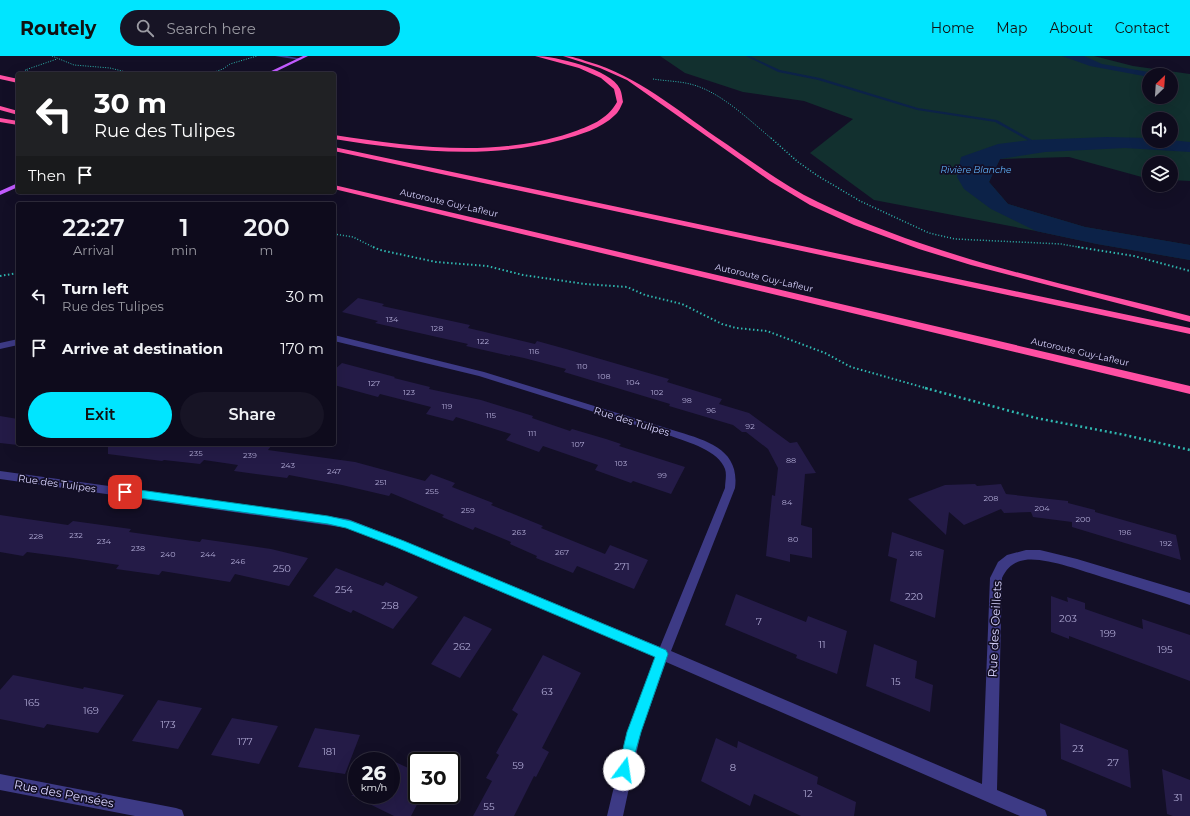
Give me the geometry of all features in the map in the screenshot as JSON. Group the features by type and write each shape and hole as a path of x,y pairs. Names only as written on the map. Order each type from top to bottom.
{"highway":[{"path":"336,137 437,149 469,150 513,147 549,141 583,131 605,119 618,106 620,100 615,86 604,78 578,67 537,56"},
{"path":"565,56 602,67 629,79 773,179 813,203 857,223 909,243 981,265 1190,319"},
{"path":"0,77 16,81"},
{"path":"0,108 16,112"},
{"path":"0,120 16,123"},
{"path":"336,149 1190,331"},
{"name":"Autoroute Guy-Lafleur","path":"336,187 1190,390"}],"main road":[{"path":"271,72 306,56"},
{"path":"0,193 16,186"}],"street":[{"path":"277,56 300,59"},
{"name":"Rue des Tulipes","path":"336,338 507,381 697,442 721,456 729,466 732,476 730,488 662,654 634,732 615,816"},
{"path":"0,346 16,342"},
{"name":"Rue des Tulipes","path":"0,475 348,524 662,654"},
{"name":"Rue des Oeillets","path":"989,794 996,578 1002,566 1011,559 1026,555 1040,555 1077,564 1190,599"},
{"path":"662,654 1039,816"},
{"name":"Rue des Pensées","path":"0,782 176,816"}],"path":[{"path":"52,56 75,66 106,68 125,72"},
{"path":"216,72 230,64 257,56"},
{"path":"30,72 25,70 58,59"},
{"path":"652,79 691,84 716,95 732,105 798,162 818,176 860,201 930,233 955,239 1061,244 1134,256 1190,271"},
{"path":"336,234 353,237 380,250 436,262 487,266 523,275 585,284 627,287 645,295 682,304 722,324 736,328 767,331 825,353 858,370 1036,418 1126,435 1190,450"},
{"path":"0,276 16,273"}],"green space":[{"path":"660,56 1094,56 1147,68 1142,68 1142,104 1178,104 1178,72 1190,74 1190,181 1178,180 1178,156 1142,156 1142,177 1069,157 1000,159 989,182 1008,204 1085,227 1190,245 1190,260 1097,244 874,200 810,153 853,119 804,101 743,92 685,73"}],"water":[{"path":"1062,56 1084,56 1102,64 1142,71 1142,76 1090,66"},
{"name":"Rivière Blanche","path":"1107,137 1142,138 1142,148 1178,148 1178,141 1190,142 1190,152 1125,148 1045,152 1000,159 989,182 1008,204 1085,227 1190,245 1190,260 1097,244 1036,231 991,209 964,189 957,177 961,157 998,144 1030,140"}],"building":[{"path":"358,298 384,304 382,306 470,325 468,328 535,344 537,341 669,379 667,382 722,399 719,404 749,413 790,443 797,442 816,473 805,474 801,525 812,528 812,558 790,554 790,562 766,556 772,495 775,496 778,468 768,449 746,432 742,432 733,425 669,406 670,404 564,372 566,369 524,358 466,346 468,344 375,323 378,321 342,312"},
{"path":"342,363 430,387 429,389 481,400 533,416 532,418 570,431 572,429 606,439 621,444 619,446 685,467 671,494 633,481 631,483 595,470 598,465 543,446 539,452 506,440 511,434 456,417 453,421 426,414 431,407 380,394 378,397 336,386 336,368"},
{"path":"0,416 16,419 16,445 0,443"},
{"path":"108,446 271,446 268,450 355,462 425,481 431,474 455,483 452,487 493,503 491,505 543,526 541,528 605,554 610,545 648,560 634,589 577,566 573,573 536,558 537,556 510,544 511,542 475,527 473,530 442,517 444,515 391,493 389,496 289,475 287,478 234,471 238,465 204,460 200,464 108,454"},
{"path":"975,484 977,486 1001,484 1006,494 1068,501 1068,503 1095,510 1095,512 1176,535 1181,560 1072,527 1072,522 1033,517 1031,512 1004,513 1001,509 964,525 949,512 946,535 908,499 945,485"},
{"path":"0,515 68,525 73,521 131,529 129,532 200,542 202,539 271,549 308,558 289,586 235,574 230,582 162,571 159,575 116,569 119,565 27,552 23,556 0,552"},
{"path":"892,532 944,550 935,618 890,601 897,559 888,556"},
{"path":"336,568 383,586 386,582 418,597 393,629 353,610 351,613 313,596"},
{"path":"736,594 806,622 808,616 847,631 837,674 796,658 797,655 725,625"},
{"path":"1051,596 1068,602 1067,597 1085,603 1085,609 1143,629 1142,619 1190,635 1190,681 1069,636 1069,639 1051,632"},
{"path":"464,616 492,629 460,678 431,664"},
{"path":"874,644 917,661 915,678 933,685 930,712 866,686"},
{"path":"543,655 581,673 542,748 549,752 536,777 534,776 514,816 473,816 492,781 486,778 499,755 496,753 518,714 512,710"},
{"path":"13,675 83,689 84,687 124,695 98,733 47,724 44,728 0,719 0,690"},
{"path":"158,700 202,708 178,749 132,741"},
{"path":"232,718 278,726 259,764 211,755"},
{"path":"1060,723 1128,750 1131,788 1061,759"},
{"path":"315,728 360,735 353,752 348,752 348,766 345,774 298,767"},
{"path":"716,738 737,748 738,741 818,777 817,784 856,802 854,816 801,816 754,794 750,806 701,781"},
{"path":"400,764 408,768 408,804 417,804 411,816 394,816 369,804 400,804"},
{"path":"1162,769 1190,780 1190,816 1173,816 1167,814"}],"waterway":[{"path":"747,56 779,71 819,79 918,109 996,121 1030,140"}],"route":[{"path":"125,492 348,524 400,544 662,654 634,732 624,770"}]}
